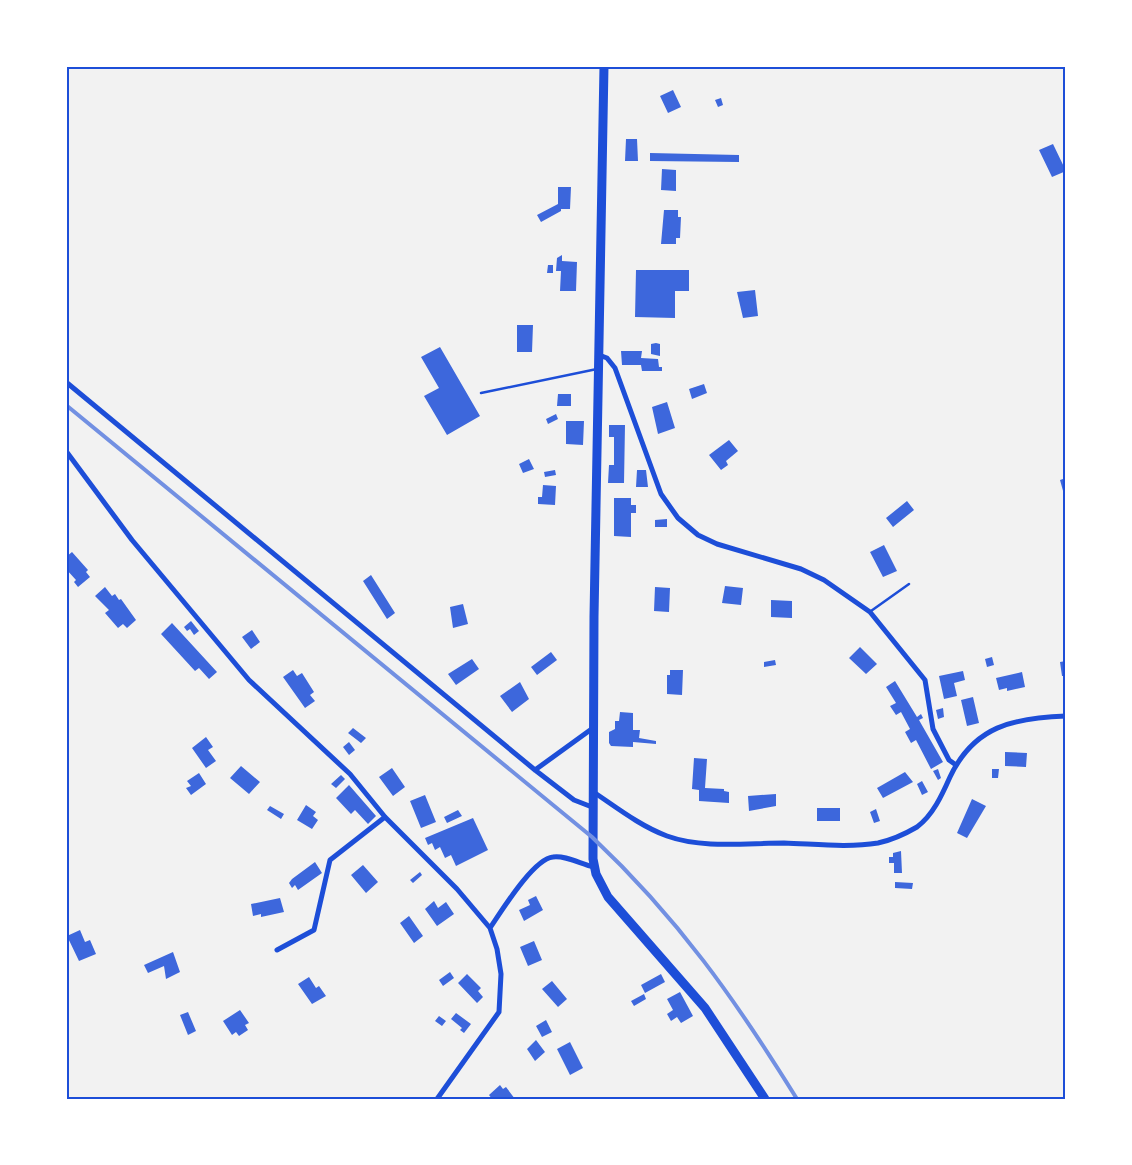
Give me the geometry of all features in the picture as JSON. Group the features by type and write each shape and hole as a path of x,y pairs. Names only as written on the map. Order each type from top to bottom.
{"main road":[{"path":"604,66 592,728 594,867 602,885 616,907 705,1008 765,1099"}],"street":[{"path":"599,355 607,358 615,368 661,494 678,518 698,535 717,544 801,570 824,580 870,612 925,680 933,728 948,760 956,765"},
{"path":"66,382 535,770 574,800 592,807"},
{"path":"66,451 132,540 236,666 267,698 350,774 385,817 457,889 490,928 497,950 501,974 499,1012 437,1099"},
{"path":"592,791 644,825 677,839 716,843 863,844 879,842 902,835 924,821 937,804 956,765 974,742 996,728 1042,718 1066,716"},
{"path":"535,770 592,728"},
{"path":"277,950 314,930 330,860 385,817"},
{"path":"490,928 529,875 545,859 555,856 594,867"}],"lane":[{"path":"481,393 599,369"},
{"path":"870,612 909,584"}],"building":[{"path":"673,90 681,107 668,113 660,96"},
{"path":"721,98 723,105 718,107 715,100"},
{"path":"626,139 637,139 638,161 625,161"},
{"path":"1053,144 1066,171 1052,177 1039,150"},
{"path":"650,153 739,155 739,162 650,161"},
{"path":"662,169 676,170 676,191 661,190"},
{"path":"558,187 571,187 570,209 561,209 561,211 541,222 537,215 558,204"},
{"path":"664,210 678,210 678,217 681,217 680,238 676,238 676,244 661,244"},
{"path":"562,255 562,261 577,262 576,291 560,291 561,271 556,271 557,258"},
{"path":"548,265 553,265 553,273 547,273"},
{"path":"636,270 689,270 689,291 675,291 675,318 635,317"},
{"path":"755,290 758,316 743,318 737,292"},
{"path":"517,325 533,325 532,352 517,352"},
{"path":"651,344 660,344 660,356 651,354"},
{"path":"440,347 480,416 447,435 424,396 439,388 421,357"},
{"path":"621,351 642,351 641,358 658,359 659,367 662,367 662,371 642,371 641,365 622,365"},
{"path":"704,384 707,393 692,399 689,389"},
{"path":"558,394 571,394 571,406 557,406"},
{"path":"667,402 675,428 658,434 652,407"},
{"path":"556,414 558,419 548,424 546,419"},
{"path":"566,421 584,421 583,445 566,444"},
{"path":"609,425 625,425 624,483 608,483 609,465 614,465 614,437 609,437"},
{"path":"729,440 738,451 726,461 728,465 721,470 709,455"},
{"path":"529,459 534,469 523,473 519,464"},
{"path":"555,470 556,475 545,477 544,472"},
{"path":"637,470 646,470 648,487 636,487"},
{"path":"1066,478 1066,498 1065,498 1060,480"},
{"path":"543,485 556,486 555,505 538,504 538,497 542,497"},
{"path":"614,498 631,498 631,505 636,505 636,513 631,513 631,537 614,536"},
{"path":"907,501 914,510 893,527 886,518"},
{"path":"667,519 667,527 655,527 655,520"},
{"path":"884,545 897,571 883,577 870,552"},
{"path":"72,552 88,570 86,572 90,577 78,587 74,582 76,580 66,569 66,557"},
{"path":"371,575 395,613 387,619 363,581"},
{"path":"725,586 743,588 741,605 722,603"},
{"path":"105,587 112,596 115,594 119,600 121,599 136,620 127,628 123,624 118,628 105,613 109,610 95,596"},
{"path":"655,587 670,588 669,612 654,611"},
{"path":"771,600 792,601 792,618 771,617"},
{"path":"463,604 468,624 453,628 450,607"},
{"path":"191,621 199,631 194,635 190,629 187,631 184,627"},
{"path":"172,623 217,672 209,679 199,668 195,671 161,634"},
{"path":"252,630 260,642 251,649 242,637"},
{"path":"860,647 877,664 866,674 849,658"},
{"path":"551,652 557,660 537,675 531,667"},
{"path":"992,657 994,665 987,667 985,659"},
{"path":"472,659 479,669 456,685 448,674"},
{"path":"775,660 776,665 764,667 764,662"},
{"path":"1066,661 1066,676 1062,676 1060,662"},
{"path":"293,670 297,676 302,673 314,692 310,695 315,701 305,708 283,677"},
{"path":"670,670 683,670 682,695 667,694 667,675 670,675"},
{"path":"963,671 965,680 954,683 957,696 944,699 939,676"},
{"path":"1022,672 1025,687 1007,691 1007,688 999,690 996,678"},
{"path":"895,681 917,717 921,714 923,718 919,720 943,762 931,769 916,740 911,743 905,732 910,729 901,712 896,715 890,706 896,703 886,687"},
{"path":"520,682 529,699 512,712 500,696"},
{"path":"973,697 979,723 967,726 961,700"},
{"path":"943,708 944,717 938,719 936,710"},
{"path":"620,712 633,713 633,730 640,730 639,738 656,741 656,744 633,742 633,747 611,746 609,743 609,732 615,729 615,721 619,721"},
{"path":"353,728 366,738 361,743 348,733"},
{"path":"206,737 213,747 208,750 216,761 206,768 192,748"},
{"path":"349,742 355,750 349,755 343,747"},
{"path":"1005,752 1027,753 1026,767 1005,766"},
{"path":"694,758 707,759 705,788 724,789 724,791 729,792 729,803 699,801 699,790 692,789"},
{"path":"241,766 260,782 249,794 230,778"},
{"path":"392,768 405,787 393,796 379,777"},
{"path":"938,769 941,778 938,780 933,771"},
{"path":"992,769 999,769 998,778 992,778"},
{"path":"905,772 913,782 883,798 877,788"},
{"path":"199,773 206,784 191,795 186,788 191,786 187,781"},
{"path":"341,775 345,779 336,788 331,784"},
{"path":"922,781 928,792 922,795 917,784"},
{"path":"349,785 376,816 368,824 355,810 351,814 336,798"},
{"path":"776,794 776,806 749,811 748,796"},
{"path":"425,795 436,822 421,828 410,801"},
{"path":"972,799 986,806 967,838 957,833"},
{"path":"306,805 316,812 313,816 318,820 312,829 297,820"},
{"path":"270,806 284,814 281,819 267,810"},
{"path":"817,808 840,808 840,821 817,821"},
{"path":"876,809 880,821 874,823 870,812"},
{"path":"458,810 462,816 447,823 444,817"},
{"path":"473,818 488,850 456,866 451,855 445,858 440,847 435,850 432,843 428,845 425,838"},
{"path":"901,851 902,873 894,873 894,863 889,863 889,857 893,857 893,853"},
{"path":"315,862 322,873 298,890 295,885 292,888 289,883 292,879"},
{"path":"363,865 378,882 366,893 351,875"},
{"path":"420,872 422,875 413,883 410,880"},
{"path":"895,882 913,883 912,889 895,888"},
{"path":"536,896 543,910 524,921 519,910 530,905 528,900"},
{"path":"280,898 284,912 261,917 261,914 253,916 251,904"},
{"path":"434,901 438,908 446,902 454,914 437,926 425,909"},
{"path":"409,916 423,936 414,943 400,923"},
{"path":"80,930 85,942 90,940 96,954 79,961 67,936"},
{"path":"534,941 542,960 528,966 520,947"},
{"path":"173,952 180,972 166,979 164,966 148,973 144,965"},
{"path":"450,972 454,978 443,986 439,980"},
{"path":"467,974 481,988 478,991 483,997 477,1003 458,983"},
{"path":"661,974 665,982 645,993 641,985"},
{"path":"309,977 316,988 319,986 326,996 312,1004 298,984"},
{"path":"552,981 567,999 558,1007 542,989"},
{"path":"680,992 693,1016 681,1023 677,1017 671,1021 667,1014 673,1010 667,999"},
{"path":"644,994 646,999 634,1006 631,1001"},
{"path":"240,1010 249,1023 245,1025 248,1030 239,1036 236,1032 232,1035 223,1021"},
{"path":"188,1012 196,1031 188,1035 180,1015"},
{"path":"456,1013 471,1024 464,1033 460,1030 462,1028 451,1019"},
{"path":"439,1016 446,1021 442,1026 435,1021"},
{"path":"546,1020 552,1032 542,1037 536,1026"},
{"path":"536,1040 545,1052 535,1061 527,1049"},
{"path":"570,1042 583,1068 570,1075 557,1049"},
{"path":"500,1085 503,1089 506,1087 515,1099 492,1099 489,1095"}],"railway":[{"path":"66,405 592,837 652,898 704,961 751,1027 797,1099"}]}
